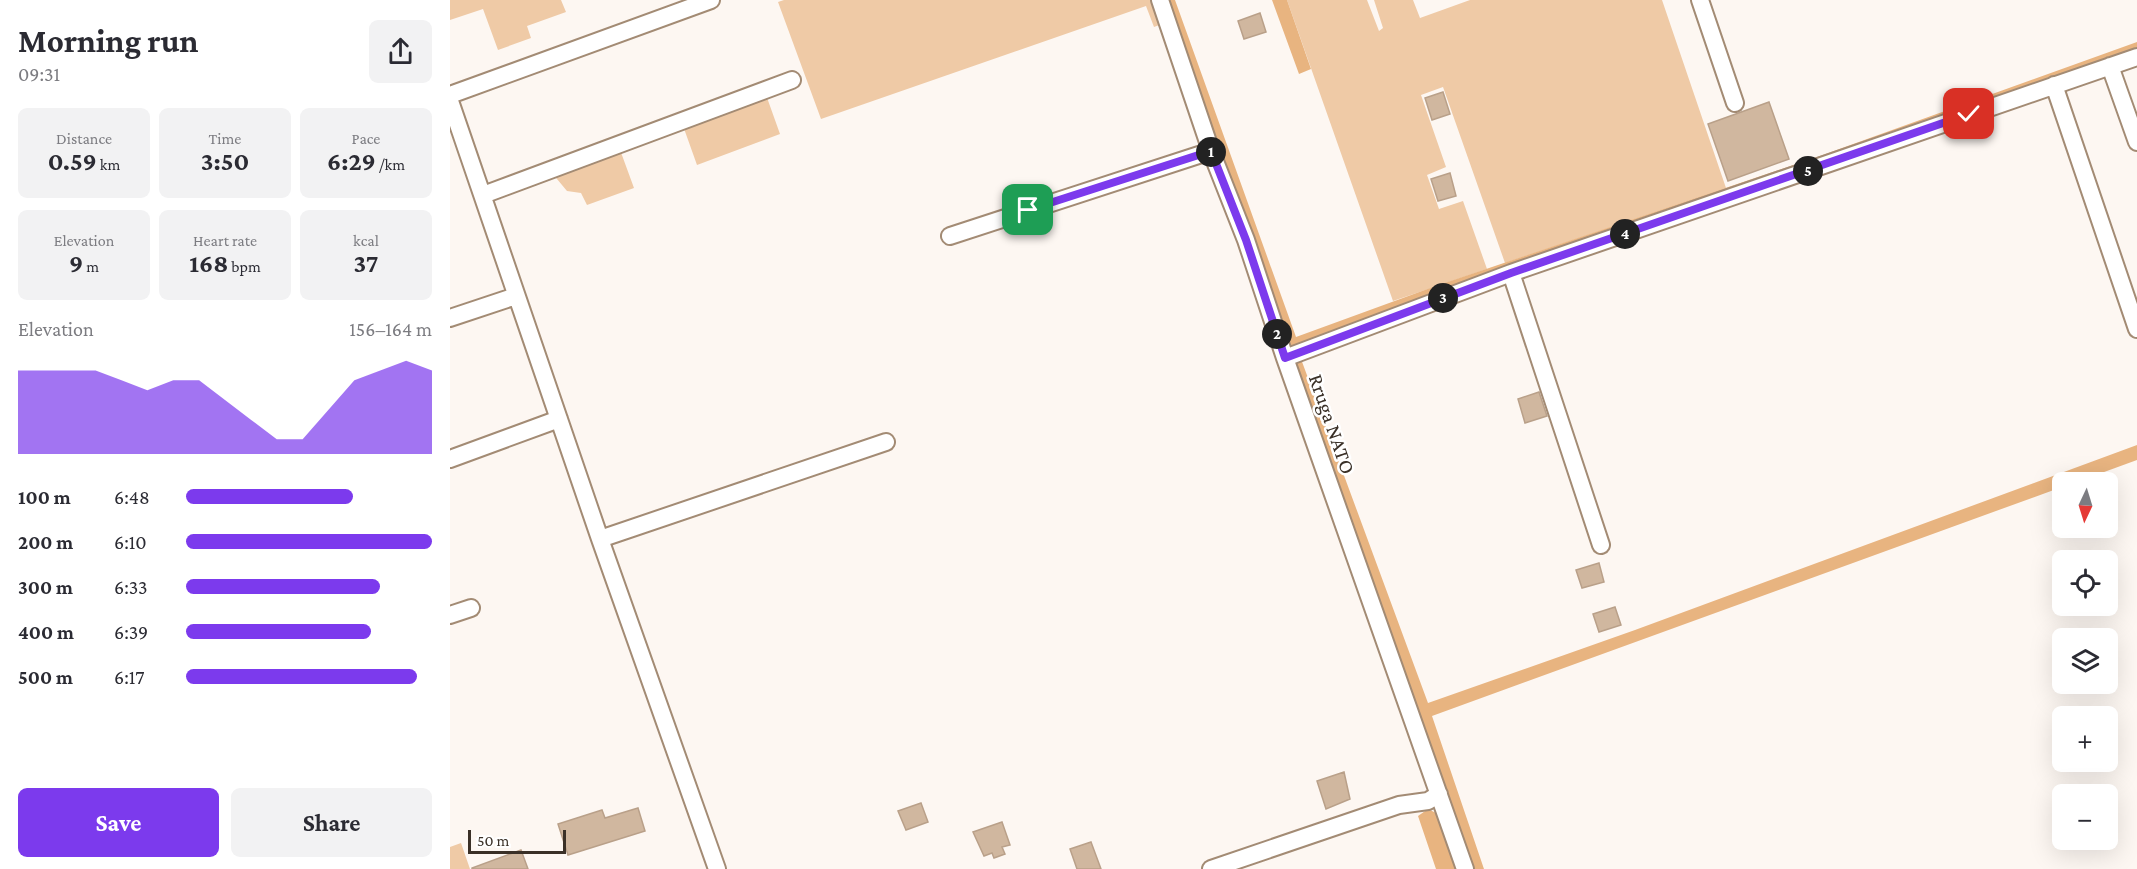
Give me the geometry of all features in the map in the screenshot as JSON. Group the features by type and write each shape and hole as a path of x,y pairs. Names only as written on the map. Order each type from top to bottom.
{"street":[{"path":"450,95 711,0"},
{"name":"Rruga NATO","path":"1160,0 1211,151 1246,240 1285,358 1465,869"},
{"path":"1700,0 1735,103"},
{"path":"1285,358 1511,273 2137,57"},
{"path":"2110,66 2137,141"},
{"path":"483,195 792,80"},
{"path":"2054,85 2137,329"},
{"path":"450,101 600,539 717,869"},
{"path":"950,236 1211,151"},
{"path":"1511,273 1601,545"},
{"path":"450,318 516,296"},
{"path":"450,459 559,419"},
{"path":"600,539 886,442"},
{"path":"450,615 471,608"},
{"path":"1211,869 1399,805 1428,801 1439,794"}],"shaded area":[{"path":"450,0 561,0 566,12 527,26 531,38 498,50 483,9 450,20"},
{"path":"784,0 1154,0 1162,24 1154,27 1146,6 821,119 778,2"},
{"path":"1163,0 1175,0 1296,337 1433,287 1817,157 2137,42 2137,52 1293,347 1284,343"},
{"path":"1272,0 1287,0 1311,69 1299,74"},
{"path":"1287,0 1367,0 1379,31 1383,28 1374,0 1413,0 1420,18 1470,0 1662,0 1726,188 1505,263 1443,87 1421,95 1446,167 1427,175 1439,209 1463,201 1487,269 1393,301"},
{"path":"765,92 780,134 697,165 682,123"},
{"path":"619,147 634,188 587,205 581,193 567,191 552,173"},
{"path":"1301,359 1428,703 1635,630 2052,476 2052,491 1432,716 1484,869 1470,869 1289,363"},
{"path":"2137,445 2137,460 2104,472 2064,472"},
{"path":"1428,809 1436,813 1458,869 1436,869 1418,816"},
{"path":"461,843 470,869 450,869 450,847"}],"building":[{"path":"1260,13 1266,32 1244,39 1238,21"},
{"path":"1443,92 1450,114 1432,120 1425,98"},
{"path":"1769,102 1789,159 1728,181 1708,124"},
{"path":"1450,173 1456,196 1438,201 1431,179"},
{"path":"1539,392 1547,416 1525,423 1518,399"},
{"path":"1599,563 1604,582 1582,588 1576,570"},
{"path":"1615,607 1621,625 1599,632 1593,614"},
{"path":"1344,772 1350,799 1326,809 1317,781"},
{"path":"921,803 928,822 906,830 898,811"},
{"path":"638,808 645,831 568,855 558,824 602,810 605,818"},
{"path":"1002,822 1010,845 1002,847 1005,854 994,858 992,853 984,856 973,832"},
{"path":"1091,842 1101,869 1077,869 1070,849"},
{"path":"521,850 528,869 472,869 472,868"}],"route":[{"path":"1028,210 1211,151 1246,240 1285,358 1511,273 1969,114"}]}
